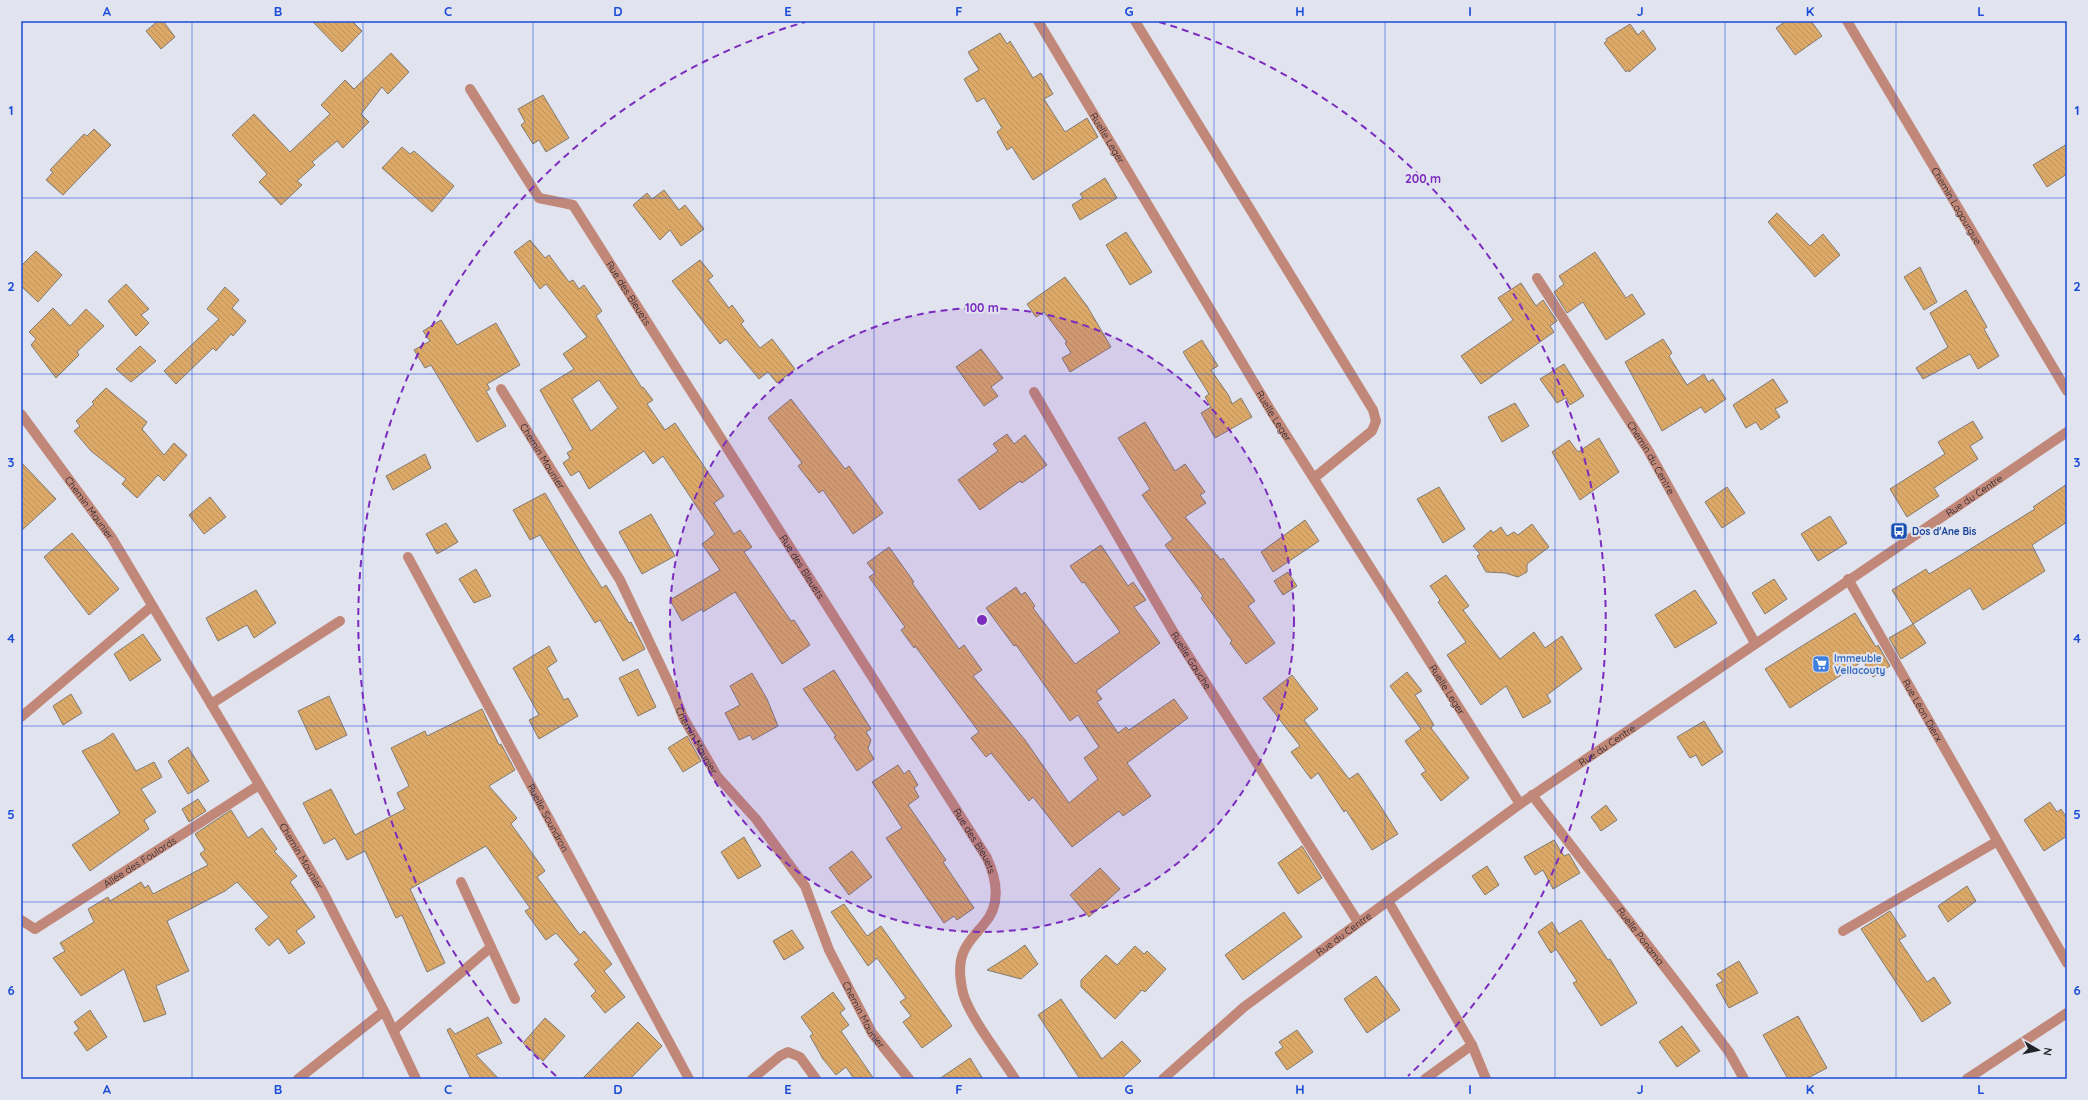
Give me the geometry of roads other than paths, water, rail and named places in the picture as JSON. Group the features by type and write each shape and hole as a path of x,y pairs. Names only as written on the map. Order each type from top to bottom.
{"street":[{"name":"Ruelle Leger","path":"1038,21 1271,411 1520,804"},
{"path":"1135,21 1373,410 1376,421 1372,431 1314,478"},
{"name":"Chemin Lagourgue","path":"1847,21 2067,391"},
{"name":"Rue des Bleuets","path":"470,89 539,198 573,205 987,858 996,884 996,899 993,910 986,922 964,951 960,962 963,994 970,1011 1015,1079"},
{"name":"Chemin du Centre","path":"1537,278 1648,450 1755,643"},
{"name":"Chemin Maunier","path":"501,389 620,580 674,694 683,717 717,776 756,819 805,886 830,950 872,1033 909,1079"},
{"name":"Ruelle Gauche","path":"1034,392 1174,633 1358,922"},
{"name":"Chemin Maunier","path":"22,418 112,538 322,890 394,1030 416,1079"},
{"name":"Rue du Centre","path":"1164,1079 1244,1007 1532,795 1848,579 2067,432"},
{"name":"Ruelle Soundron","path":"408,557 689,1079"},
{"name":"Rue Léon Dierx","path":"1848,579 1996,842 2067,963"},
{"path":"21,717 152,606"},
{"path":"211,704 340,621"},
{"name":"Allée des Foulards","path":"21,920 35,929 259,785"},
{"name":"Ruelle Ponama","path":"1532,795 1687,996 1728,1052 1744,1079"},
{"path":"1843,931 1996,842"},
{"path":"461,882 515,999"},
{"path":"1388,901 1472,1045 1486,1079"},
{"path":"394,1030 491,947"},
{"path":"298,1079 384,1011"},
{"path":"1967,1079 2067,1013"},
{"path":"1424,1079 1472,1045"},
{"path":"752,1079 788,1052 800,1057 816,1079"}],"place":[{"name":"Dos d'Ane Bis","path":"1899,531"},
{"name":"Immeuble Vellacouty","path":"1821,664"}]}
